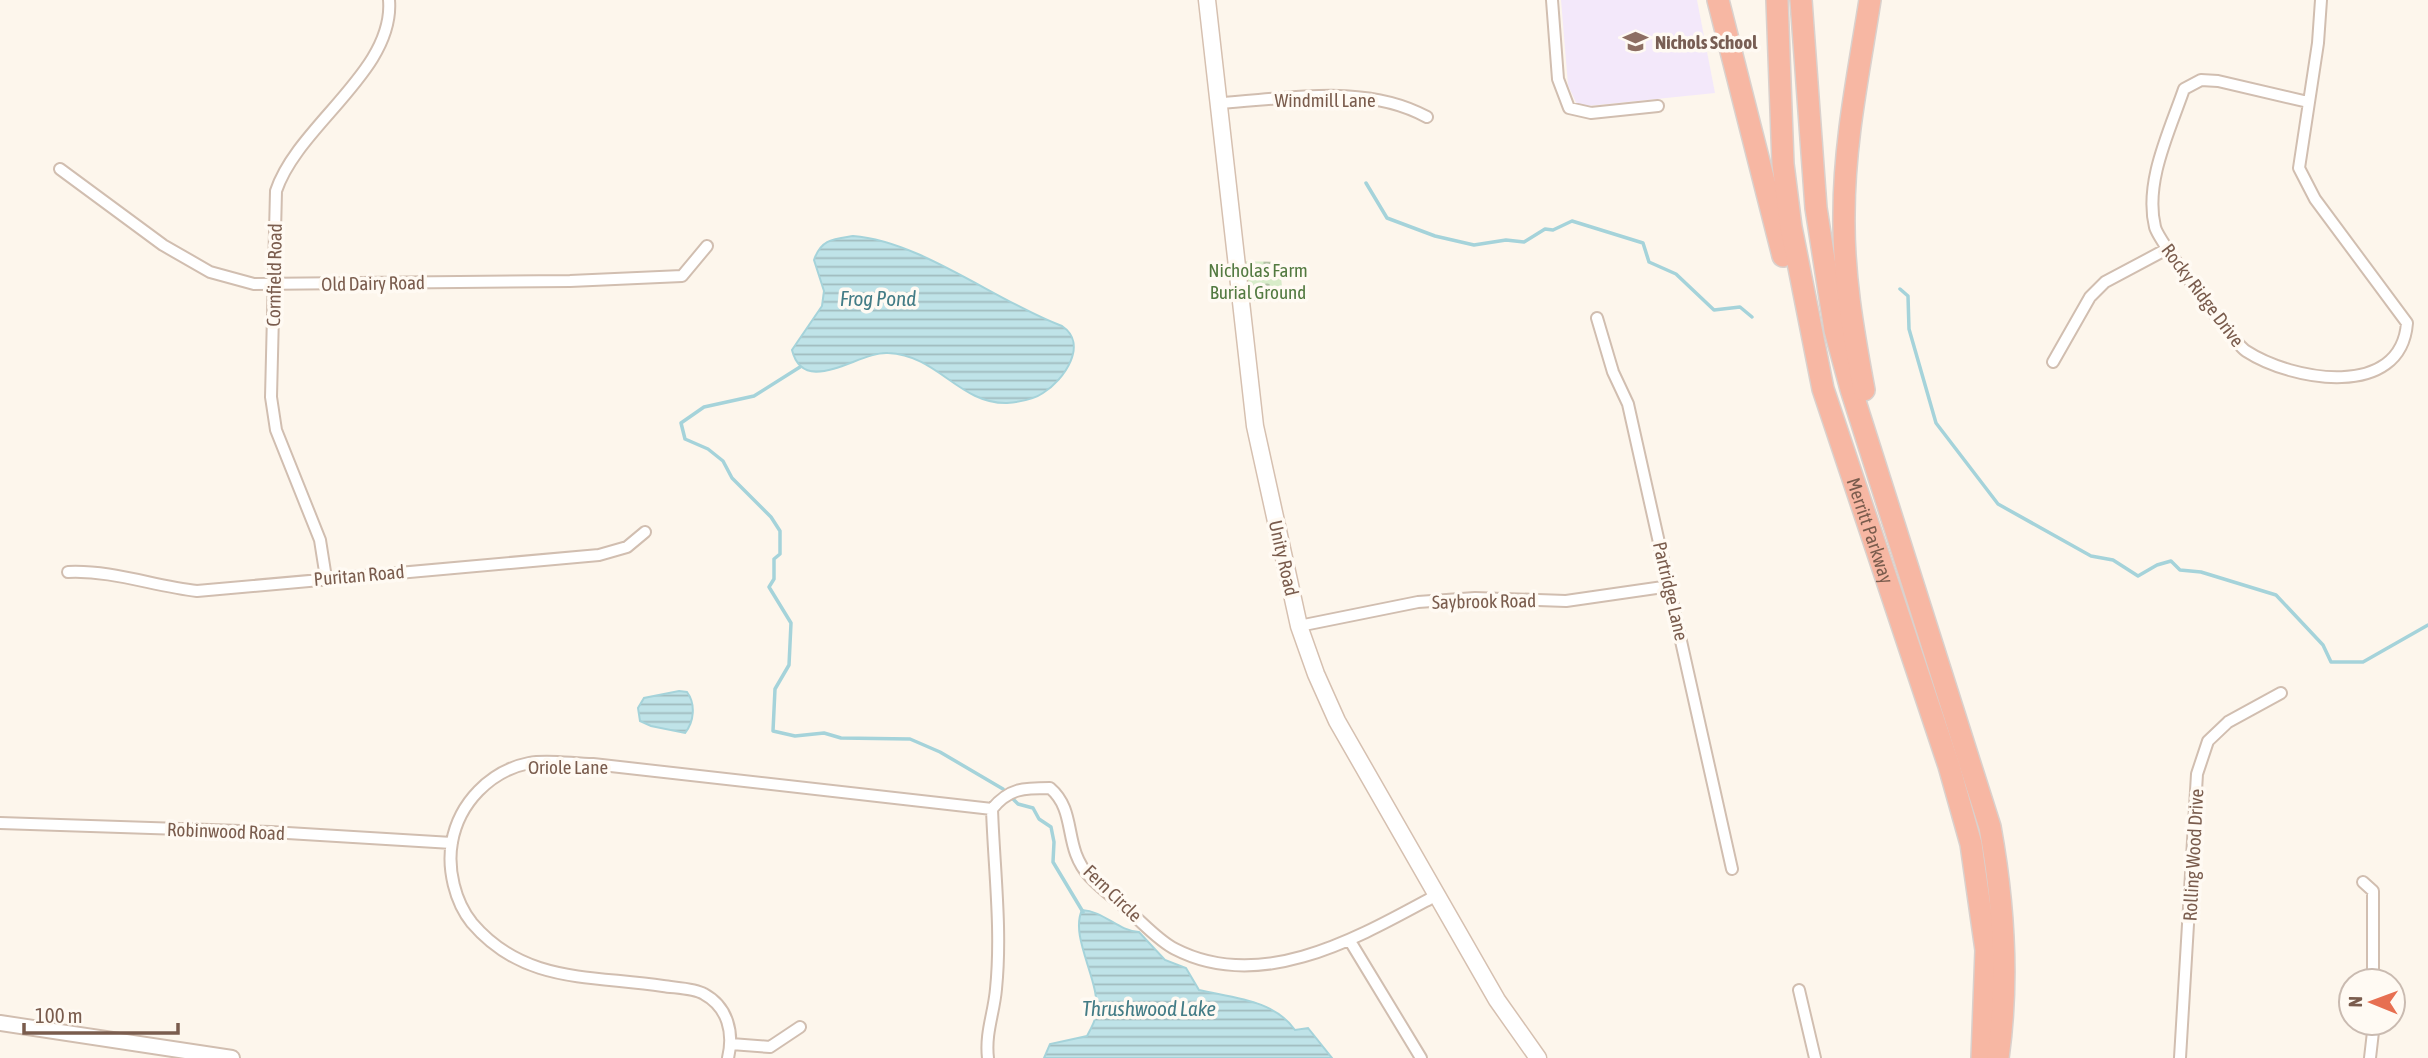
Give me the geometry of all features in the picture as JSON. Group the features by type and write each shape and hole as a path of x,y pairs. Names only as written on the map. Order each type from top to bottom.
{"highway":[{"path":"1718,0 1803,331 1823,389"},
{"name":"Merritt Parkway","path":"1777,0 1783,164 1791,228 1823,389 1949,766 1971,844 1986,950 1982,1058"},
{"name":"Merritt Parkway","path":"1801,0 1816,208 1835,330 1990,827 1998,875 2005,952 1998,1058"},
{"path":"1870,0 1847,159 1843,213 1846,281 1882,481"}],"main road":[{"name":"Unity Road","path":"1207,0 1255,426 1299,626 1316,674 1337,720 1435,896 1497,1000 1538,1058"}],"street":[{"name":"Cornfield Road","path":"326,578 320,540 276,430 271,397 276,191 282,174 304,140 366,67 382,39 389,0"},
{"path":"1552,0 1558,79 1569,108 1591,113 1658,106"},
{"name":"Rocky Ridge Drive","path":"2308,102 2218,81 2201,80 2184,89 2155,173 2155,228 2167,249 2243,349 2273,367 2312,376 2368,374 2393,361 2405,343 2407,323 2315,199 2300,168 2318,43 2321,0"},
{"name":"Windmill Lane","path":"1219,103 1333,96 1373,98 1404,105 1427,117"},
{"name":"Old Dairy Road","path":"60,169 163,245 210,272 254,284 570,281 682,276 707,246"},
{"path":"2053,362 2090,297 2105,282 2167,249"},
{"name":"Partridge Lane","path":"1597,318 1613,372 1628,404 1732,869"},
{"name":"Puritan Road","path":"68,572 96,570 169,588 197,591 599,555 627,547 645,532"},
{"name":"Saybrook Road","path":"1299,626 1418,602 1475,598 1566,601 1670,586"},
{"name":"Rolling Wood Drive","path":"2180,1058 2197,774 2208,741 2228,722 2281,693"},
{"name":"Oriole Lane","path":"731,1044 727,1014 704,993 565,977 530,965 500,949 480,932 458,900 452,876 452,843 468,803 494,776 530,762 593,764 992,810"},
{"name":"Fern Circle","path":"992,810 1002,797 1019,788 1050,788 1064,800 1072,849 1089,876 1173,948 1202,961 1263,965 1350,941 1435,896"},
{"path":"988,1058 985,1040 996,990 997,963 992,810"},
{"name":"Robinwood Road","path":"0,823 271,832 452,843"},
{"path":"2363,882 2373,891 2373,967"},
{"path":"1350,941 1421,1058"},
{"path":"1799,990 1815,1058"},
{"path":"0,1023 232,1058"},
{"path":"728,1058 731,1044 770,1047 800,1027"},
{"path":"2370,1058 2372,1037"}],"shaded area":[{"name":"Nichols School","path":"1561,0 1697,0 1715,93 1578,107 1568,85"}],"green space":[{"name":"Nicholas Farm Burial Ground","path":"1233,261 1280,262 1283,301 1237,301"}],"water":[{"name":"Frog Pond","path":"853,236 879,240 932,260 1062,326 1070,334 1073,352 1059,380 1039,395 1007,403 975,396 935,370 906,356 876,354 820,372 808,370 798,364 792,350 822,306 824,291 814,260 817,253 824,244 834,239"},
{"path":"687,692 693,707 692,718 685,733 640,721 638,708 644,698"},
{"name":"Thrushwood Lake","path":"1082,910 1139,932 1165,960 1186,968 1199,990 1265,1006 1286,1020 1295,1030 1308,1028 1332,1058 1044,1058 1050,1044 1087,1036 1095,1018 1095,989 1080,934"}],"waterway":[{"path":"1366,183 1387,218 1435,236 1474,245 1506,240 1524,242 1545,229 1553,230 1572,221 1643,243 1649,262 1676,274 1714,310 1740,307 1752,317"},
{"path":"1900,289 1908,296 1909,329 1936,423 1998,504 2091,556 2113,560 2138,576 2157,565 2171,561 2180,570 2201,572 2276,595 2323,645 2331,662 2363,662 2428,625"},
{"path":"800,367 754,396 704,407 681,423 685,439 708,449 723,461 732,478 771,517 780,531 780,554 774,559 774,579 769,587 791,623 789,665 775,689 773,731 795,736 824,733 841,738 910,739 940,752 1003,789"},
{"path":"1012,798 1018,804 1033,808 1039,819 1051,827 1054,842 1053,862 1083,912"}],"place":[{"name":"Nichols School","path":"1635,42"}]}
